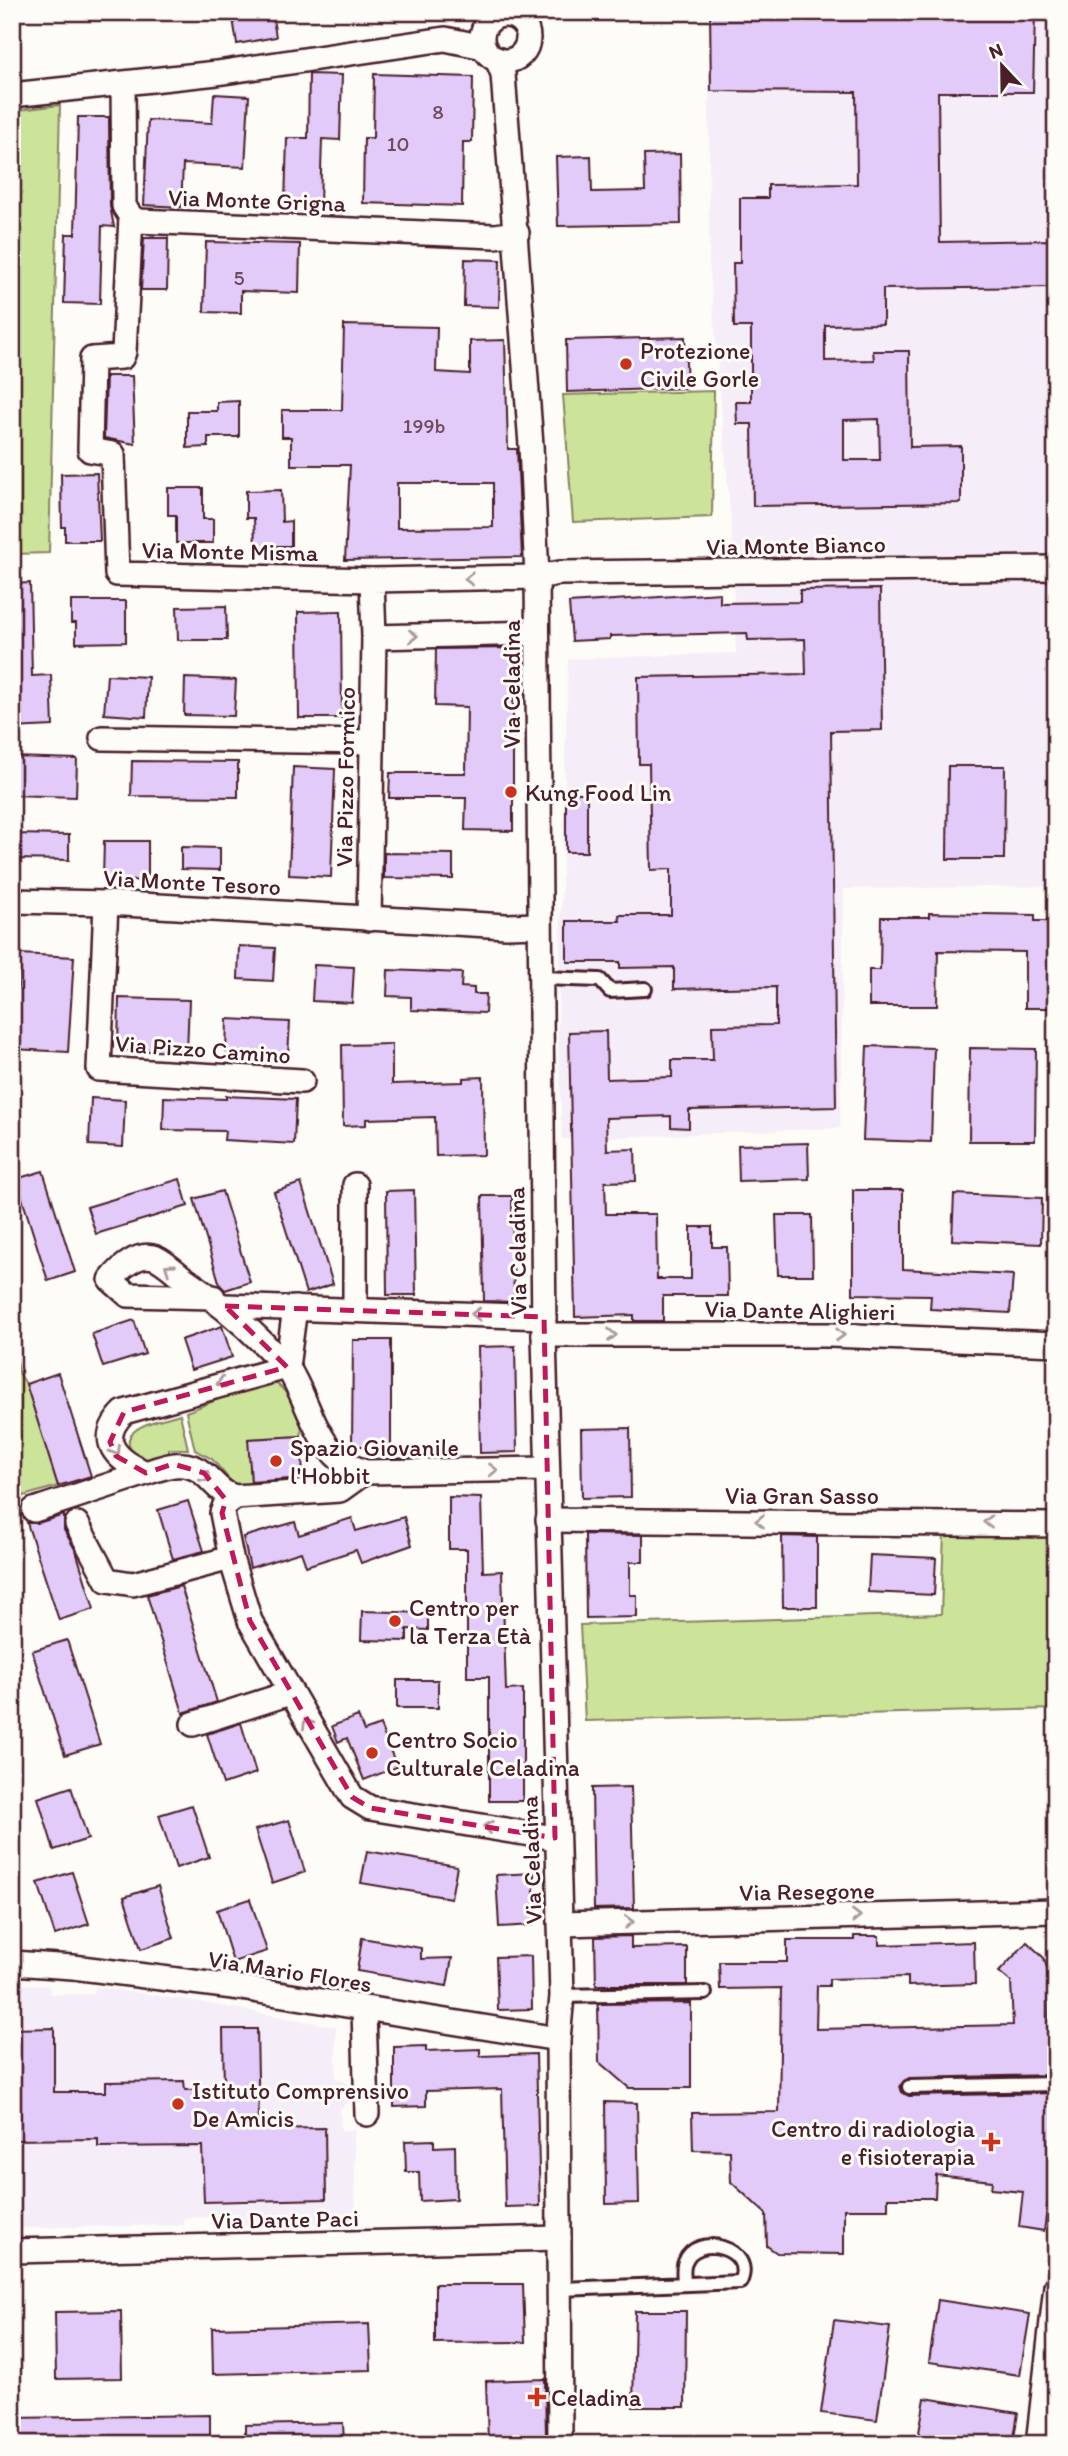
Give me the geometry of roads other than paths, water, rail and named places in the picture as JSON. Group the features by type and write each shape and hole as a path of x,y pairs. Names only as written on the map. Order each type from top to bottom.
{"street":[{"path":"12,95 217,73 445,39 490,53 517,57 528,39 523,23 509,14 495,18 485,27 490,53"},
{"name":"Via Celadina","path":"490,53 503,74 517,233 537,578 544,1326 555,1838 561,1924 562,1996 558,2039 560,2444"},
{"path":"123,84 126,106 123,200 131,217"},
{"name":"Via Monte Grigna","path":"131,217 138,221 495,236 517,233"},
{"name":"Via Monte Misma","path":"131,217 124,352 122,357 92,359 90,450 113,454 117,574 372,580"},
{"name":"Via Monte Bianco","path":"372,580 537,578 560,573 1056,568"},
{"name":"Via Pizzo Formico","path":"369,919 374,637 372,580"},
{"path":"374,637 536,633"},
{"path":"102,738 372,742"},
{"name":"Via Monte Tesoro","path":"12,901 106,903 369,919 539,925"},
{"name":"Via Pizzo Camino","path":"106,903 99,1069 302,1082"},
{"path":"355,1185 355,1310"},
{"name":"Via Dante Alighieri","path":"287,1367 219,1301 544,1326 1056,1345"},
{"path":"295,1308 287,1367 314,1423 334,1454 346,1466 365,1472 547,1469"},
{"path":"146,1473 116,1456 110,1442 115,1421 124,1412 287,1367"},
{"path":"34,1510 173,1464 188,1466 204,1473 220,1493 235,1497 340,1490 365,1472"},
{"path":"235,1497 225,1504 222,1514 231,1558 250,1621 339,1780 352,1797 370,1808 555,1838"},
{"name":"Via Gran Sasso","path":"548,1520 1056,1525"},
{"path":"77,1524 107,1580 134,1584 231,1558"},
{"path":"194,1724 290,1693"},
{"name":"Via Resegone","path":"561,1924 1056,1911"},
{"name":"Via Mario Flores","path":"12,1963 73,1967 241,1988 364,2010 558,2039"},
{"path":"364,2010 367,2114"},
{"name":"Via Dante Paci","path":"12,2251 559,2238"},
{"path":"1038,2444 1056,2286"}],"lane":[{"path":"541,978 600,980 610,991 645,989"},
{"path":"562,1996 705,1993"},
{"path":"909,2087 1056,2084"},
{"path":"561,2289 740,2282 743,2275 740,2262 732,2249 720,2245 701,2248 689,2254 684,2264 684,2284"}],"place":[{"name":"Protezione Civile Gorle","path":"626,364"},
{"name":"Kung Food Lin","path":"511,792"},
{"name":"Spazio Giovanile l'Hobbit","path":"276,1461"},
{"name":"Centro per la Terza Età","path":"395,1621"},
{"name":"Centro Socio Culturale Celadina","path":"372,1753"},
{"name":"Istituto Comprensivo De Amicis","path":"178,2104"},
{"name":"Centro di radiologia e fisioterapia","path":"991,2142"},
{"name":"Celadina","path":"537,2397"}]}
